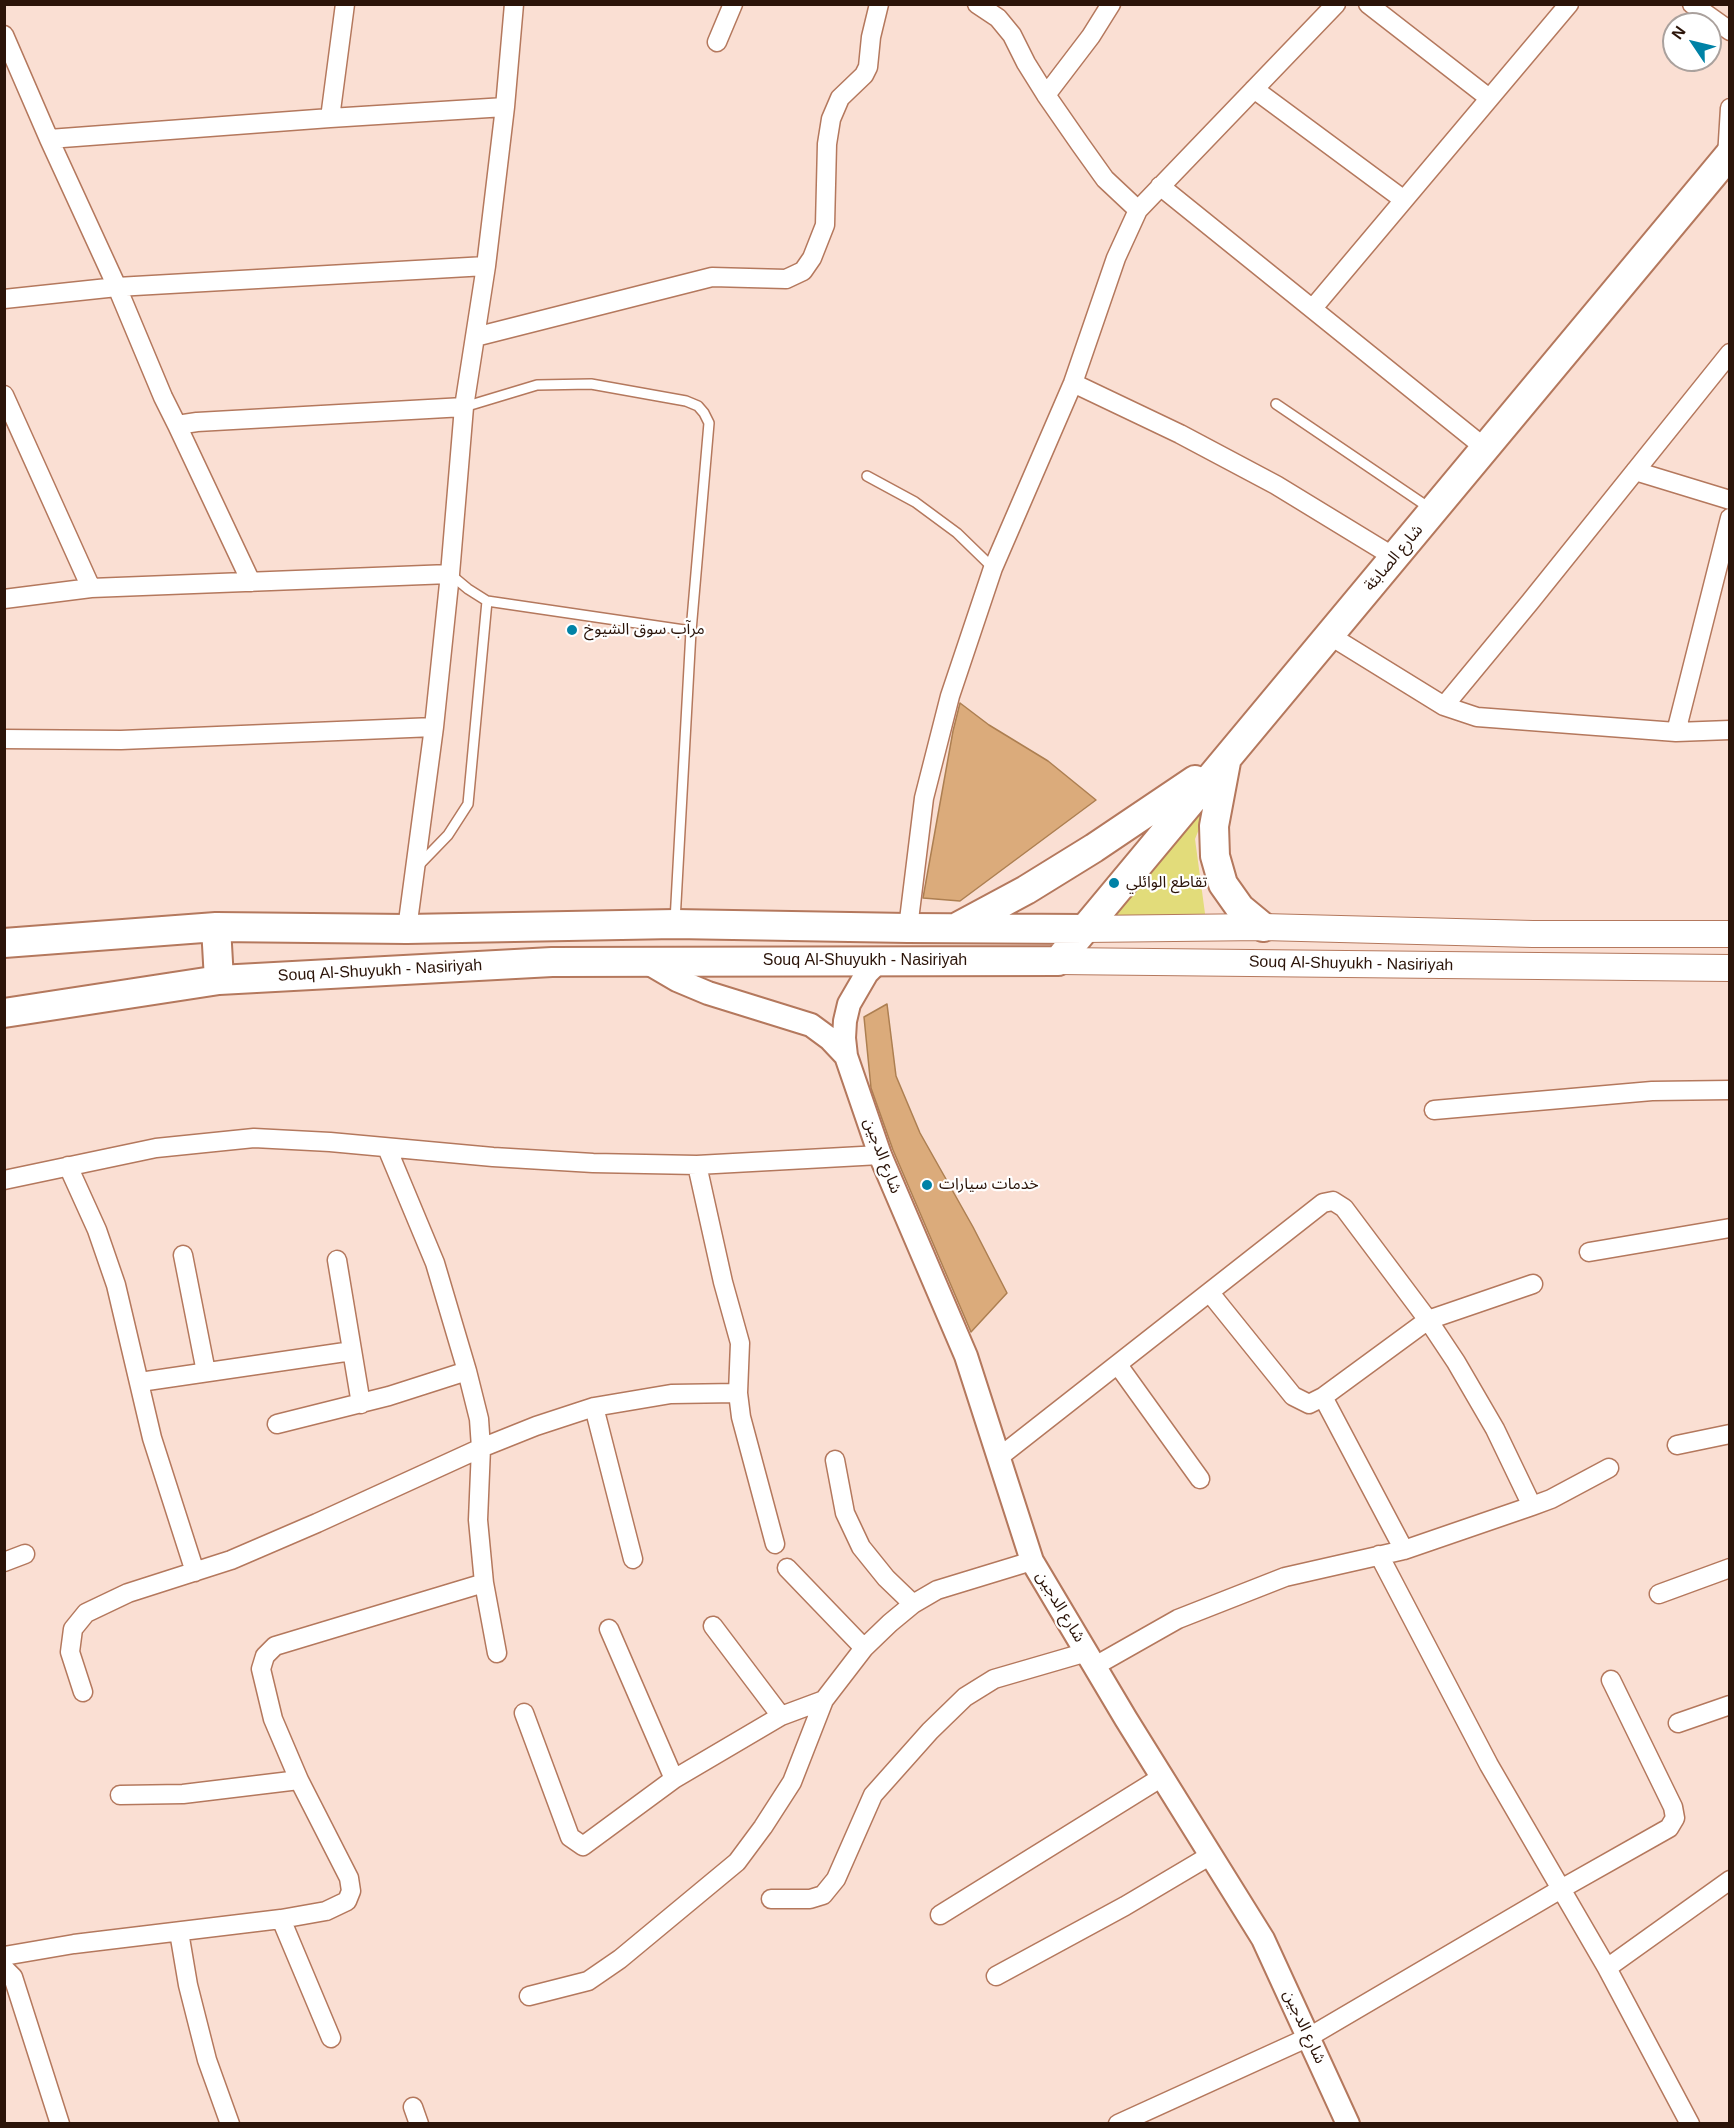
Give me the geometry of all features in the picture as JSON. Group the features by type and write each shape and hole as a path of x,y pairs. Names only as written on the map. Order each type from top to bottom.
{"main road":[{"name":"شارع الصابئة","path":"1058,961 1680,213 1729,163"},
{"path":"1227,758 1214,826 1215,856 1223,884 1240,908 1263,927"},
{"path":"956,928 1026,890 1094,848 1227,758"},
{"name":"Souq Al-Shuyukh - Nasiriyah","path":"4,943 216,927 407,929 675,924 1085,929 1263,927 1533,933 1730,934"},
{"path":"216,927 219,980"},
{"name":"Souq Al-Shuyukh - Nasiriyah","path":"4,1013 219,980 552,962 879,960 1730,968"}],"street":[{"path":"330,117 345,4"},
{"path":"407,929 434,727 464,407 486,266 505,107 514,4"},
{"path":"717,42 733,4"},
{"path":"475,337 712,277 786,279 803,271 812,258 825,225 827,144 831,119 840,98 864,75 868,66 871,37 879,4"},
{"path":"977,4 998,18 1012,35 1046,95 1105,178 1138,210"},
{"path":"1046,95 1091,36 1111,4"},
{"path":"908,928 924,798 950,696 993,568 1073,383 1116,258 1138,210 1336,4"},
{"path":"1368,4 1490,99"},
{"path":"1313,308 1569,4"},
{"path":"1692,4 1730,31"},
{"path":"4,35 117,287 163,397 251,582"},
{"path":"1254,89 1404,200"},
{"path":"49,139 330,117 505,107"},
{"path":"1729,163 1730,108"},
{"path":"1160,186 1485,448"},
{"path":"4,299 117,287 486,266"},
{"path":"1444,706 1730,353"},
{"path":"1073,383 1180,434 1276,485 1394,557"},
{"path":"4,395 91,588"},
{"path":"177,425 464,407"},
{"path":"1635,471 1730,500"},
{"path":"1676,732 1730,518"},
{"path":"4,599 91,588 450,574"},
{"path":"1329,635 1444,706 1477,717 1676,732 1730,729"},
{"path":"4,739 121,740 434,727"},
{"name":"شارع الدجين","path":"879,960 856,987 849,1004 843,1038 846,1056 880,1155 966,1356 1032,1561 1263,1939 1348,2124"},
{"name":"شارع الدجين","path":"648,963 677,980 708,993 812,1025 846,1056"},
{"path":"1434,1110 1629,1093 1730,1090"},
{"path":"4,1180 156,1148 254,1138 582,1163 697,1165 880,1155"},
{"path":"387,1148 435,1263 479,1419 481,1448 478,1520 484,1583 497,1653"},
{"path":"697,1165 723,1282 740,1343 738,1393 741,1417 775,1544"},
{"path":"68,1166 97,1230 116,1285 152,1438 195,1572"},
{"path":"998,1458 1323,1203 1332,1201 1344,1208 1428,1320 1476,1396 1533,1506"},
{"path":"1589,1252 1730,1227"},
{"path":"183,1255 206,1372"},
{"path":"337,1260 361,1404"},
{"path":"1210,1293 1293,1396 1309,1404 1323,1397 1428,1320 1533,1284"},
{"path":"140,1382 352,1351"},
{"path":"1118,1365 1200,1479"},
{"path":"277,1424 361,1404 467,1371"},
{"path":"83,1692 70,1652 73,1629 86,1613 128,1593 231,1560 481,1448 536,1426 594,1407 671,1394 738,1393"},
{"path":"1323,1397 1404,1550"},
{"path":"594,1407 633,1559"},
{"path":"1677,1445 1730,1434"},
{"path":"835,1460 845,1512 861,1546 886,1578 913,1604"},
{"path":"771,1899 810,1899 823,1895 836,1880 873,1795 930,1731 965,1696 994,1679 1091,1659 1178,1619 1274,1581 1404,1550 1533,1506 1609,1468"},
{"path":"4,1562 25,1554"},
{"path":"1378,1556 1489,1765 1607,1968 1690,2124"},
{"path":"529,1996 588,1981 621,1959 737,1862 792,1782 824,1700 864,1648 913,1604 937,1590 1032,1561"},
{"path":"787,1568 864,1648"},
{"path":"1659,1594 1730,1568"},
{"path":"4,1956 74,1944 281,1919 326,1911 347,1901 351,1891 349,1878 299,1780 273,1719 261,1670 265,1656 275,1646 484,1583"},
{"path":"713,1626 781,1716"},
{"path":"609,1629 674,1779"},
{"path":"1118,2124 1310,2037 1669,1828 1676,1818 1674,1807 1611,1680"},
{"path":"524,1713 570,1837 583,1846 674,1779 781,1716 824,1700"},
{"path":"1678,1723 1730,1705"},
{"path":"940,1915 1162,1777"},
{"path":"120,1795 183,1794 299,1780"},
{"path":"996,1976 1125,1906 1210,1855"},
{"path":"1607,1968 1730,1880"},
{"path":"281,1919 331,2038"},
{"path":"179,1932 188,1985 207,2060 230,2124"},
{"path":"4,1968 13,1977 60,2124"}],"lane":[{"path":"464,407 537,385 591,384 686,401 698,406 709,423 691,631 675,924"},
{"path":"1276,404 1433,510"},
{"path":"867,476 915,502 957,533 993,568"},
{"path":"450,574 487,601 691,631"},
{"path":"414,870 448,835 468,804 487,601"}],"shaded area":[{"path":"1196,812 1201,812 1204,817 1195,839 1206,921 1118,918 1115,913"}],"building":[{"path":"960,703 989,725 1048,761 1096,800 960,901 923,898 953,731"},
{"name":"خدمات سيارات","path":"887,1004 896,1076 920,1133 1007,1293 971,1332 893,1150 871,1088 864,1017"}],"place":[{"name":"مرآب سوق الشيوخ","path":"572,630"},
{"name":"تقاطع الوائلي","path":"1114,883"},
{"name":"خدمات سيارات","path":"927,1185"}]}
